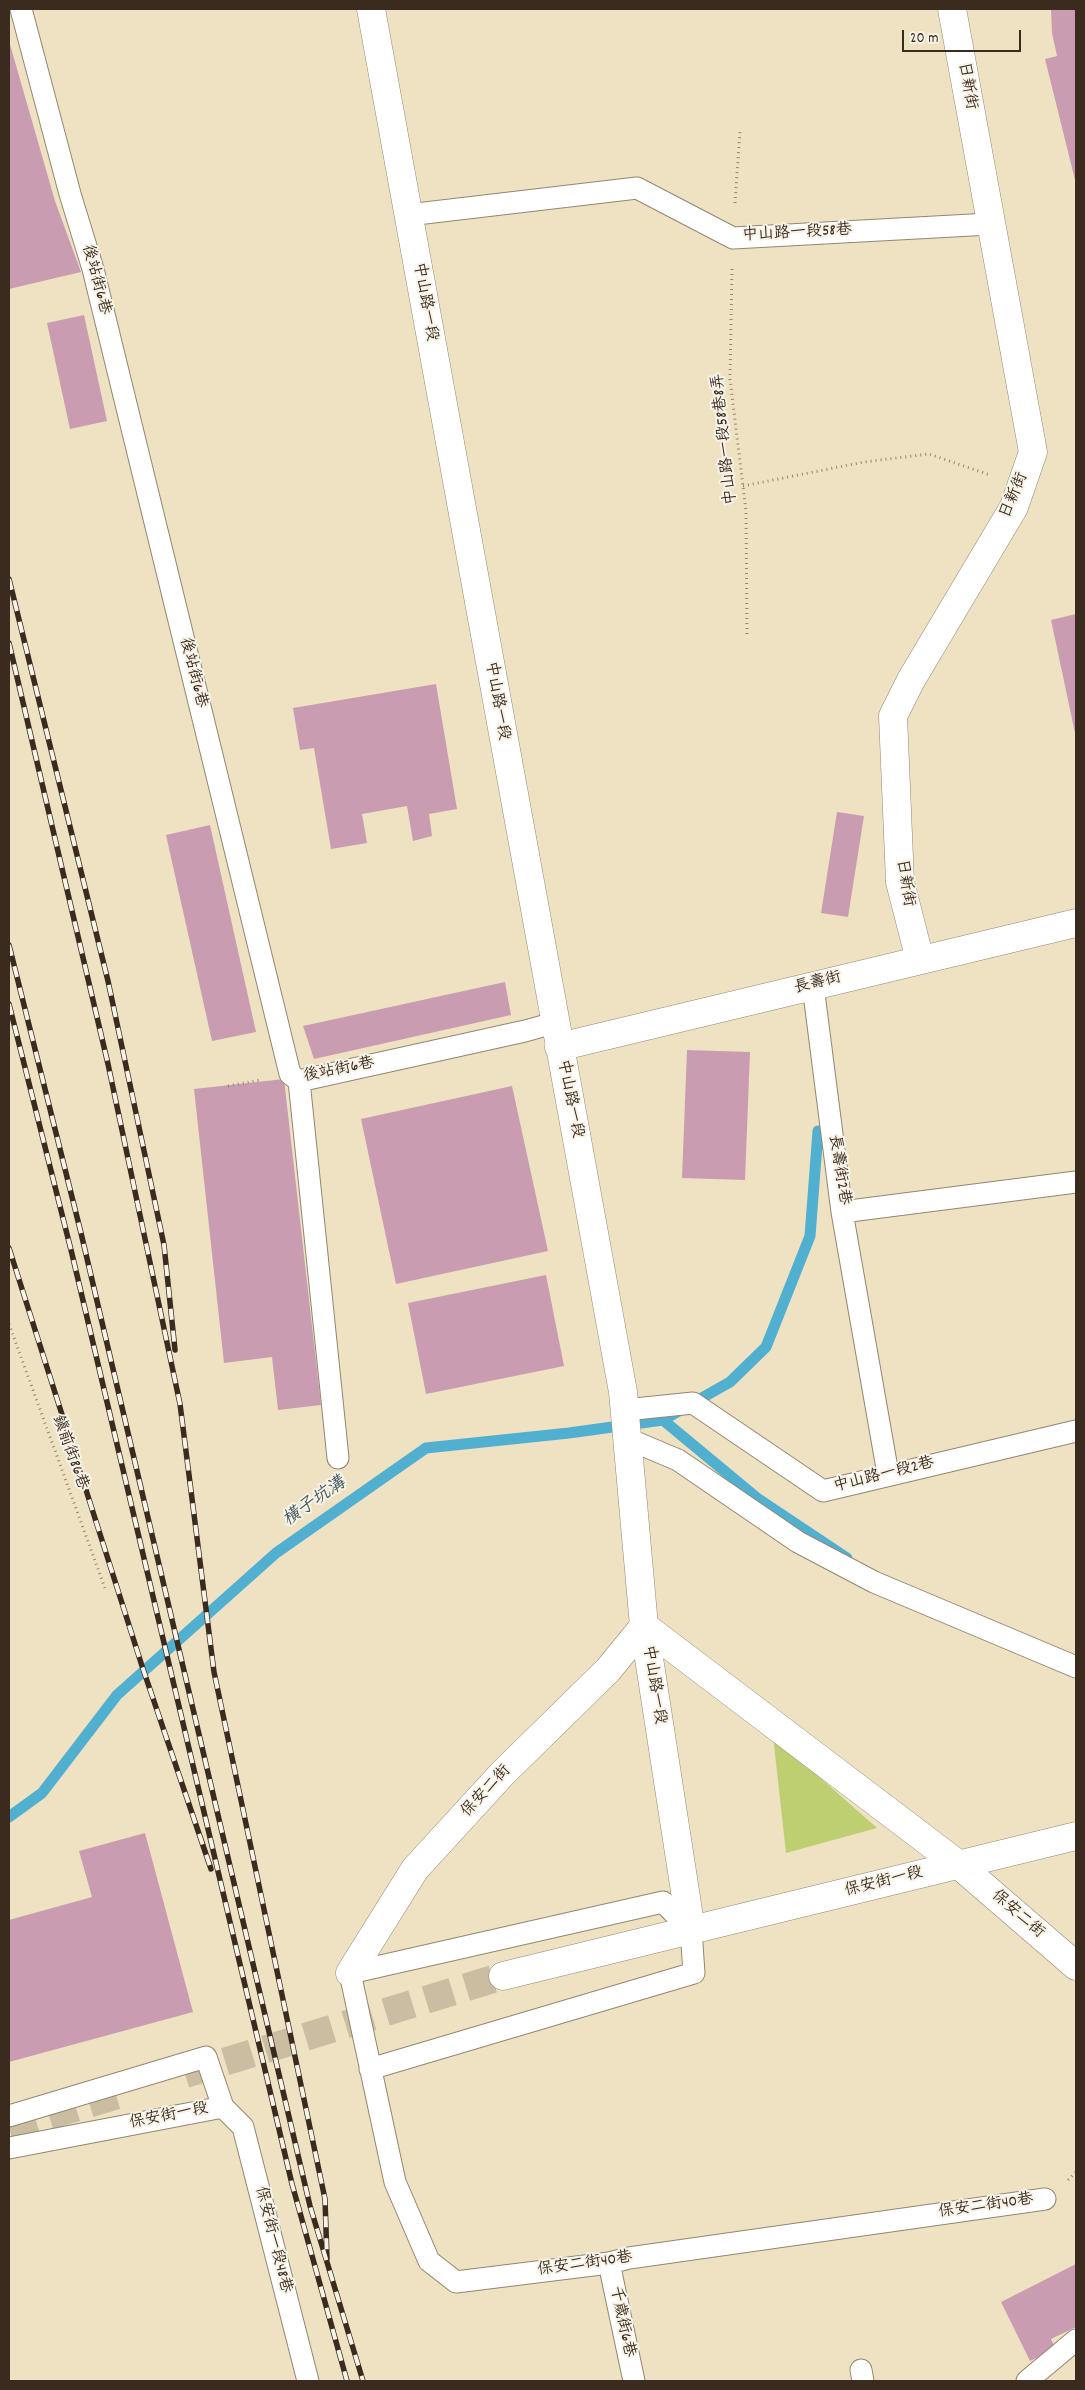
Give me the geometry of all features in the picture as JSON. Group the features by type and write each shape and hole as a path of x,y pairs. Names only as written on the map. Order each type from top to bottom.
{"street":[{"name":"中山路一段","path":"371,9 624,1401 644,1626 691,1930"},
{"name":"日新街","path":"920,960 900,882 893,716 911,680 1014,507 1033,452 952,9"},
{"name":"長壽街","path":"557,1035 813,986 1076,923"},
{"name":"保安二街","path":"350,1974 415,1869 502,1774 608,1670 644,1626 958,1865 1076,1966"},
{"name":"保安街一段","path":"504,1976 1076,1836"}],"lane":[{"name":"後站街6巷","path":"21,9 70,194 93,269 290,1074 299,1081 525,1032 557,1035"},
{"name":"中山路一段58巷","path":"408,215 637,188 733,238 990,224"},
{"name":"長壽街2巷","path":"813,986 842,1212 1076,1182"},
{"path":"299,1081 338,1458"},
{"path":"842,1212 888,1474"},
{"name":"中山路一段2巷","path":"624,1401 693,1402 731,1426 823,1491 888,1474 1076,1431"},
{"path":"628,1439 678,1460 798,1542 874,1582 1076,1667"},
{"path":"350,1974 663,1902 691,1930 694,1973 370,2069"},
{"name":"保安二街40巷","path":"350,1974 395,2182 430,2261 456,2282 608,2263 629,2258 1044,2199"},
{"name":"保安街一段","path":"9,2116 206,2057 223,2107 9,2148"},
{"name":"保安街一段48巷","path":"223,2107 244,2127 308,2381"},
{"name":"千歲街6巷","path":"608,2263 634,2381"},
{"path":"1027,2381 1076,2340"}],"path":[{"name":"中山路一段58巷8弄","path":"740,131 733,238 730,379 746,512 747,638"},
{"path":"743,486 864,462 929,454 1022,486"},
{"name":"鎮前街86巷","path":"9,1324 106,1591"}],"green space":[{"path":"773,1736 877,1828 786,1853"}],"building":[{"path":"1051,9 1076,9 1076,184 1045,59 1057,56 1052,33"},
{"path":"9,41 55,201 81,272 9,289"},
{"path":"84,315 107,421 70,429 47,323"},
{"path":"1076,614 1076,732 1075,733 1051,620"},
{"path":"436,684 457,809 429,814 432,836 413,841 407,806 362,814 367,843 331,849 314,748 300,750 293,708"},
{"path":"837,812 864,816 848,917 821,913"},
{"path":"210,825 256,1032 212,1041 166,835"},
{"path":"505,982 511,1015 314,1059 303,1026"},
{"path":"687,1050 750,1052 745,1180 682,1178"},
{"path":"284,1079 321,1405 278,1410 272,1357 224,1363 194,1089"},
{"path":"512,1086 548,1251 396,1284 361,1119"},
{"path":"546,1275 564,1366 426,1394 408,1303"},
{"path":"145,1833 193,2012 9,2062 9,1920 92,1897 79,1851"},
{"path":"1076,2264 1076,2327 1051,2339 1056,2349 1030,2361 1001,2302"}],"waterway":[{"name":"橫子坑溝","path":"9,1817 42,1793 117,1695 276,1553 426,1448 569,1433 663,1420 730,1382 766,1347 810,1236 818,1131"},
{"path":"663,1420 757,1498 847,1558"}],"tunnel":[{"path":"185,2074 503,1976"},
{"path":"9,2128 127,2092"}],"railway":[{"path":"9,579 108,981 164,1245 175,1350"},
{"path":"9,643 108,1064 180,1404 214,1672 325,2199 327,2259"},
{"path":"9,945 81,1233 310,2206 363,2381"},
{"path":"9,1004 72,1254 292,2184 347,2381"},
{"path":"9,1248 142,1666 211,1869"}]}
